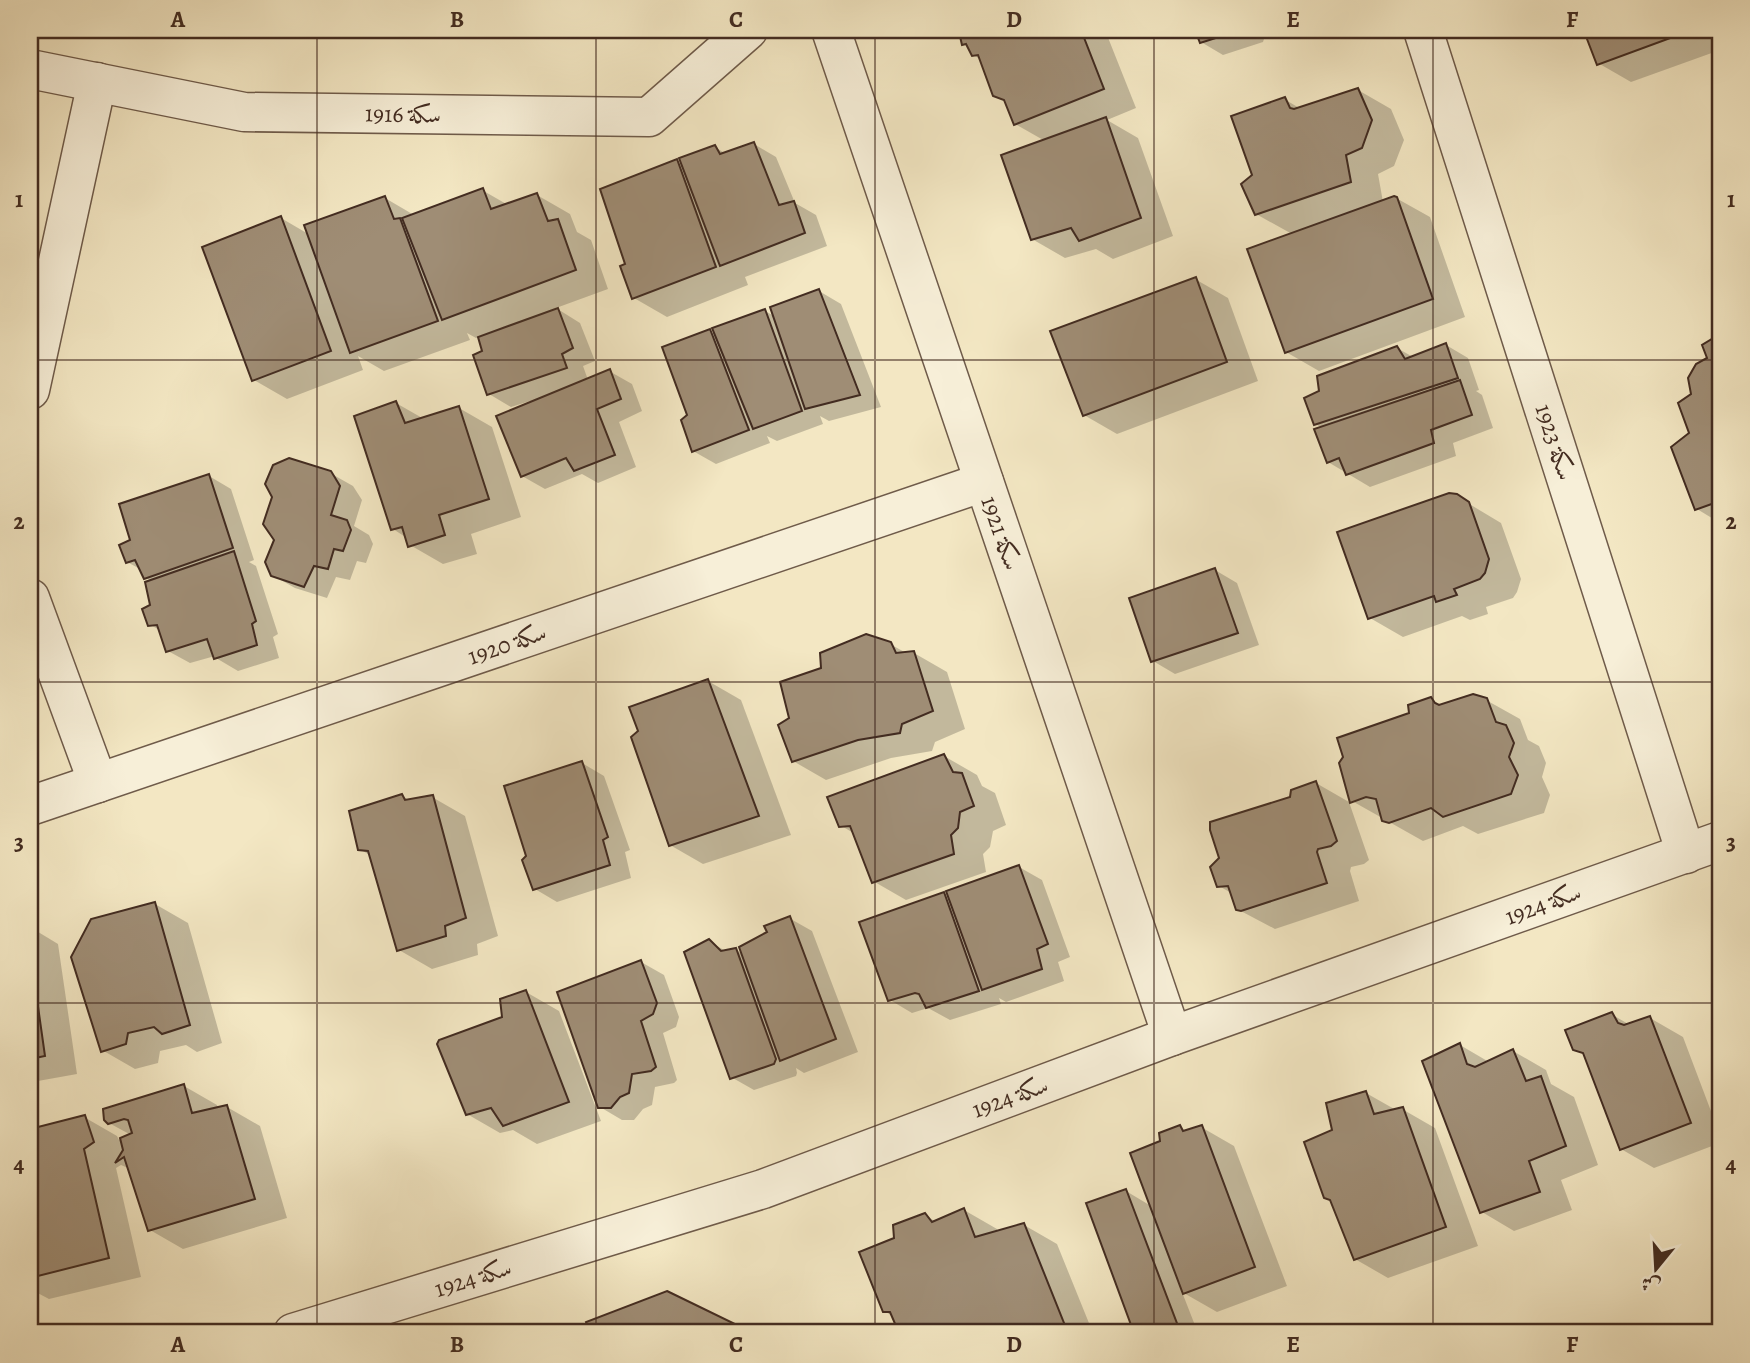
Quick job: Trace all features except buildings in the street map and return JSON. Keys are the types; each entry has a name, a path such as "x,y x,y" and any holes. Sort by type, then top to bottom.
{"street":[{"name":"سكة 1916","path":"30,69 244,112 649,117 748,30"},
{"name":"سكة 1921","path":"831,30 1172,1036"},
{"name":"سكة 1923","path":"1423,30 1703,847"},
{"path":"30,390 97,82"},
{"name":"سكة 1920","path":"30,806 984,482"},
{"path":"30,598 98,783"},
{"name":"سكة 1924","path":"293,1333 763,1189 1172,1036 1703,847"}]}
